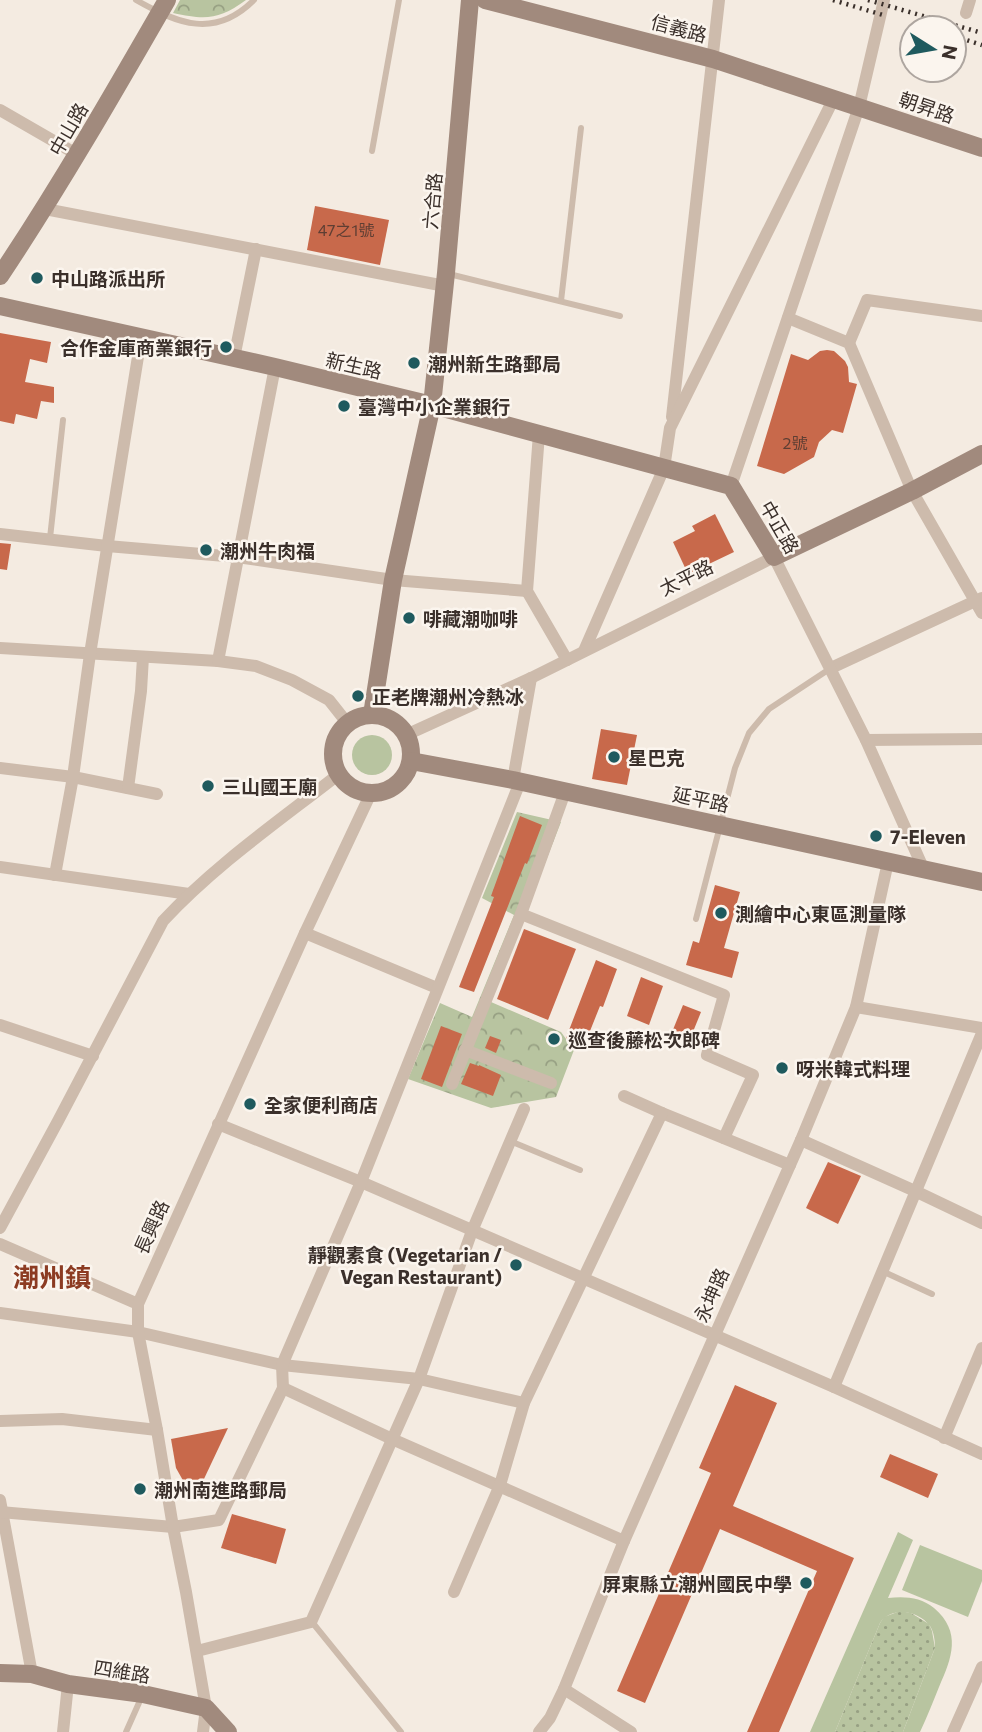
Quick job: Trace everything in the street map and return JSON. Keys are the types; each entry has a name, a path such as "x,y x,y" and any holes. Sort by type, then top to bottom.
{"main road":[{"name":"六合路","path":"432,405 470,0"},
{"name":"信義路","path":"485,0 713,59 859,107"},
{"name":"中山路","path":"0,276 78,155 163,7"},
{"name":"朝昇路","path":"859,107 982,148"},
{"name":"新生路","path":"0,306 432,405"},
{"path":"372,715 393,580 432,405 731,486"},
{"name":"太平路","path":"774,557 982,454"},
{"name":"中正路","path":"731,486 774,557"},
{"path":"372,715 394,722 406,735 411,761 402,779 393,787 383,792 371,793 358,791 347,784 334,764 333,753 340,732 348,723 359,717 372,715"},
{"name":"延平路","path":"411,761 516,781 982,882"},
{"name":"四維路","path":"0,1672 32,1674 68,1684 143,1694 206,1708"},
{"path":"206,1708 228,1732"}],"street":[{"path":"584,651 664,468 719,0"},
{"path":"731,486 859,107 884,0"},
{"path":"670,428 834,99"},
{"path":"0,110 78,155"},
{"path":"45,209 256,249 445,279"},
{"path":"234,358 256,249"},
{"path":"849,343 867,300 982,317"},
{"path":"788,318 849,343 912,491 980,604 831,668"},
{"path":"55,875 73,777 141,338"},
{"path":"218,661 275,367"},
{"path":"538,434 527,591 567,660"},
{"path":"0,534 237,557 393,580 527,591"},
{"name":"太平路","path":"406,735 531,678 774,557"},
{"name":"中正路","path":"774,557 866,740 924,870"},
{"path":"0,648 218,661 256,667 292,680 328,700 348,723"},
{"path":"128,788 144,657"},
{"path":"32,1674 1,1508 173,1527 219,1520 283,1388 282,1365 360,1182 438,988 516,781 531,678"},
{"path":"866,740 982,738"},
{"path":"0,768 73,777 158,794"},
{"path":"0,1228 163,921 188,894 339,774"},
{"path":"452,1084 521,914 565,792"},
{"name":"長興路","path":"203,1732 206,1708 138,1332 138,1304 371,793"},
{"name":"永坤路","path":"539,1732 550,1718 564,1689 624,1541 801,1140 856,1007 888,862"},
{"path":"0,867 188,894"},
{"path":"521,914 724,995 707,1055 753,1074 724,1138"},
{"path":"305,933 438,988"},
{"path":"834,1387 982,1031 856,1007"},
{"path":"0,1024 93,1056"},
{"path":"466,1050 551,1083"},
{"path":"624,1096 790,1165"},
{"path":"197,1651 311,1622 419,1379 472,1231 524,1109"},
{"path":"454,1592 500,1485 524,1403 662,1113"},
{"path":"218,1124 583,1278 982,1454"},
{"path":"801,1140 982,1223"},
{"path":"0,1244 138,1304"},
{"path":"0,1313 138,1332 282,1365 419,1379 524,1403"},
{"path":"944,1438 982,1348"},
{"path":"283,1388 624,1541"},
{"path":"0,1421 62,1419 157,1430"},
{"path":"953,1732 977,1692 982,1667"},
{"path":"63,1732 68,1684"},
{"path":"564,1689 631,1732"}],"lane":[{"path":"136,0 163,7 181,21 214,24 241,12 254,0"},
{"path":"372,151 399,0"},
{"path":"561,301 581,128"},
{"path":"445,279 561,301 620,316"},
{"path":"51,538 63,420"},
{"path":"696,919 735,768 749,733 769,709 831,668"},
{"path":"510,1141 580,1170"},
{"path":"882,1271 932,1294"},
{"path":"311,1622 401,1732"},
{"path":"126,1732 143,1694"}],"green space":[{"path":"180,0 246,0 219,15 194,17 173,13"},
{"path":"372,735 380,736 386,741 391,747 391,763 386,769 380,774 372,775 364,774 358,769 353,763 352,755 353,747 358,741 364,736"},
{"path":"517,812 561,822 491,1002 561,1032 574,1050 556,1097 491,1108 408,1079 440,1003 472,1017 514,915 482,898"},
{"path":"898,1532 913,1540 888,1598 912,1598 929,1604 943,1617 951,1636 948,1666 925,1721 920,1732 903,1732 935,1648 933,1634 930,1626 919,1616 897,1612 880,1623 835,1732 810,1732"},
{"path":"920,1545 982,1570 982,1581 968,1617 902,1590"},
{"path":"900,1611 911,1613 929,1624 935,1648 903,1732 835,1732 880,1623 884,1617"}],"building":[{"path":"315,206 389,220 380,265 307,250"},
{"path":"0,333 51,342 47,363 30,359 25,382 54,387 54,403 41,401 37,419 16,414 14,424 0,421"},
{"path":"820,351 834,351 845,361 849,382 857,384 843,433 832,430 819,442 814,457 784,474 757,466 791,354 808,360"},
{"path":"715,514 734,552 688,574 673,542 695,531 692,526"},
{"path":"0,543 11,544 7,570 0,569"},
{"name":"星巴克","path":"601,729 637,735 627,785 592,779"},
{"path":"520,816 542,825 474,992 459,987 494,897 491,896"},
{"name":"測繪中心東區測量隊","path":"715,885 740,892 724,948 739,952 732,978 686,965 693,941 699,943"},
{"path":"524,929 576,949 548,1020 497,999"},
{"path":"596,960 617,969 603,1007 600,1006 584,1046 566,1038"},
{"path":"641,977 663,986 649,1025 627,1016"},
{"path":"683,1005 701,1012 688,1044 670,1037"},
{"path":"441,1026 462,1034 442,1087 421,1079"},
{"path":"490,1036 501,1040 496,1053 485,1048"},
{"path":"470,1063 501,1075 493,1096 461,1084"},
{"path":"828,1162 861,1176 838,1224 806,1208"},
{"path":"735,1385 777,1403 733,1506 854,1558 779,1732 747,1732 817,1571 720,1529 645,1703 617,1691 711,1473 699,1468"},
{"path":"228,1428 203,1481 195,1487 185,1484 176,1468 171,1439"},
{"path":"890,1454 938,1474 928,1498 880,1477"},
{"path":"232,1514 286,1529 276,1564 221,1548"}],"railway":[{"path":"833,0 883,15"},
{"path":"868,0 982,33"},
{"path":"968,40 982,45"}],"place":[{"name":"中山路派出所","path":"37,278"},
{"name":"合作金庫商業銀行","path":"226,347"},
{"name":"潮州新生路郵局","path":"414,363"},
{"name":"臺灣中小企業銀行","path":"344,406"},
{"name":"潮州牛肉福","path":"206,550"},
{"name":"啡藏潮咖啡","path":"409,618"},
{"name":"正老牌潮州冷熱冰","path":"358,696"},
{"name":"星巴克","path":"614,757"},
{"name":"三山國王廟","path":"208,786"},
{"name":"7-Eleven","path":"876,836"},
{"name":"測繪中心東區測量隊","path":"721,913"},
{"name":"巡查後藤松次郎碑","path":"554,1039"},
{"name":"呀米韓式料理","path":"782,1068"},
{"name":"全家便利商店","path":"250,1104"},
{"name":"靜觀素食 (Vegetarian / Vegan Restaurant)","path":"516,1265"},
{"name":"潮州南進路郵局","path":"140,1489"},
{"name":"屏東縣立潮州國民中學","path":"806,1583"}],"district":[{"name":"潮州鎮","path":"52,1276"}]}
